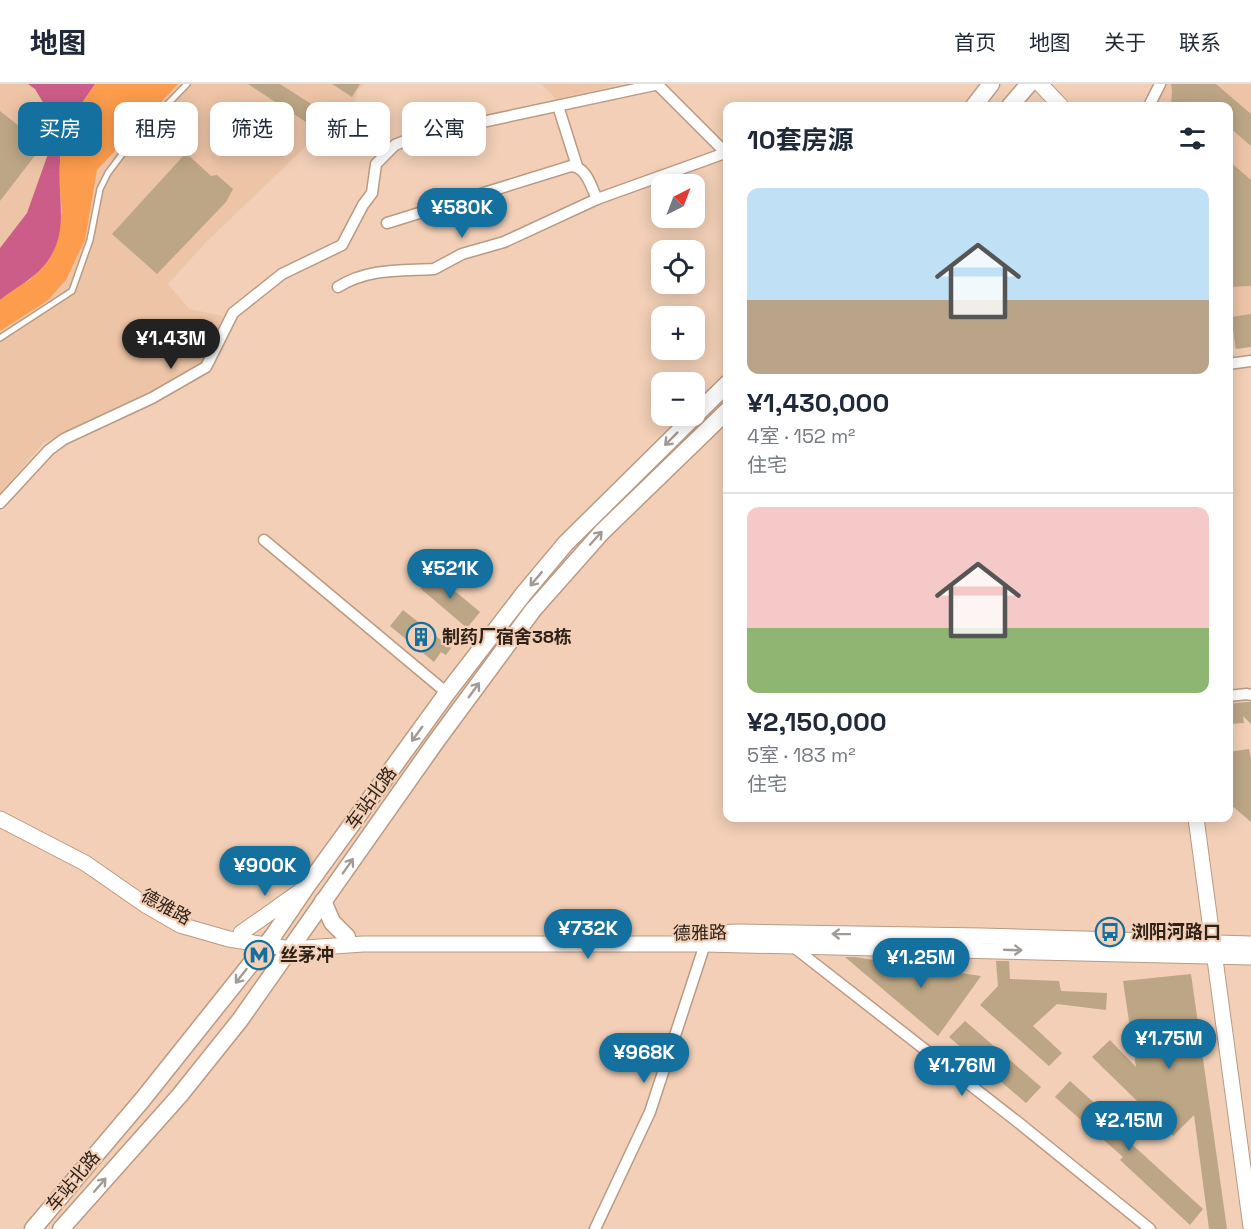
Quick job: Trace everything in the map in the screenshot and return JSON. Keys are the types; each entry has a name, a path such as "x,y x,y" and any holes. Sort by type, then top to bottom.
{"main road":[{"path":"978,102 991,84"},
{"path":"1013,102 1029,84"},
{"name":"车站北路","path":"33,1229 151,1089 269,941 447,693 525,592 567,543 723,388"},
{"name":"车站北路","path":"62,1229 180,1095 240,1020 435,743 533,609 602,532 723,415"},
{"path":"323,901 332,922 347,937"}],"street":[{"path":"0,503 49,450 64,439 152,398 206,367 233,313 282,273 342,245 372,193 376,164 395,145 417,136 658,84 723,149"},
{"path":"1040,84 1057,102"},
{"path":"1151,102 1160,84"},
{"path":"558,105 577,166 585,173 597,199"},
{"path":"338,287 352,278 369,273 434,269 462,254 504,242 597,199 723,153"},
{"path":"387,223 567,167 577,166"},
{"path":"1233,363 1251,361"},
{"path":"264,540 447,693"},
{"path":"1233,695 1251,695"},
{"name":"德雅路","path":"0,812 89,858 151,901 182,919 194,924 269,941"},
{"name":"德雅路","path":"0,819 85,863 147,906 180,925 229,939 363,944 705,944 1215,950 1251,944"},
{"path":"1198,822 1251,1227"},
{"path":"241,933 307,886"},
{"name":"德雅路","path":"294,943 347,937 738,932 981,936 1215,950"},
{"path":"595,1229 650,1112 705,944"},
{"path":"790,945 1019,1123 1150,1229"},
{"path":"1215,950 1251,957"}],"lane":[{"path":"0,338 72,291 90,240 100,189 108,173 132,141 187,84"}],"shaded area":[{"path":"0,84 365,84 358,90 354,102 306,102 306,146 207,241 168,284 189,309 223,316 206,359 122,409 44,442 0,494"},
{"path":"28,84 95,84 83,102 43,102 35,89"},
{"path":"95,84 178,84 161,102 114,102 114,152 97,170 85,240 66,280 47,301 0,331 0,300 16,287 30,280 53,253 62,211 59,178 60,156 102,156 102,102 83,102"},
{"path":"541,84 622,84 556,99"},
{"path":"1164,84 1251,84 1251,346 1233,348 1233,102 1157,102"},
{"path":"47,156 60,156 61,221 57,243 47,262 29,280 0,300 0,248 27,213"}],"building":[{"path":"248,84 280,84 308,102 306,102 306,122 294,114 294,102 275,102"},
{"path":"332,84 360,84 352,97"},
{"path":"1171,84 1216,84 1251,114 1251,146 1233,130 1233,102 1171,102"},
{"path":"0,111 18,125 18,156 35,156 0,201"},
{"path":"183,156 189,156 211,176 217,175 233,189 226,202 157,274 112,234"},
{"path":"1233,164 1251,180 1251,286 1233,287"},
{"path":"1251,314 1251,347 1236,349 1233,317"},
{"path":"433,573 480,612 467,628 420,588"},
{"name":"制药厂宿舍38栋","path":"403,610 451,648 446,655 441,652 434,662 390,626"},
{"path":"1251,702 1251,724 1243,716 1244,723 1233,724 1233,704"},
{"path":"1249,749 1251,822 1233,807 1233,751"},
{"path":"845,957 855,957 981,976 938,1036"},
{"path":"996,961 1009,961 1010,979 1059,981 1061,991 1107,993 1106,1010 1057,1004 1033,1026 1062,1053 1049,1066 980,1005 998,986"},
{"path":"1191,974 1227,1229 1209,1229 1194,1115 1173,1136 1092,1057 1110,1040 1136,1067 1123,981"},
{"path":"965,1021 1041,1087 1026,1103 949,1037"},
{"path":"1070,1081 1130,1135 1126,1139 1203,1209 1190,1225 1120,1160 1123,1157 1055,1097"}],"place":[{"name":"制药厂宿舍38栋","path":"421,637"},
{"name":"浏阳河路口","path":"1110,932"},
{"name":"丝茅冲","path":"259,955"}]}
